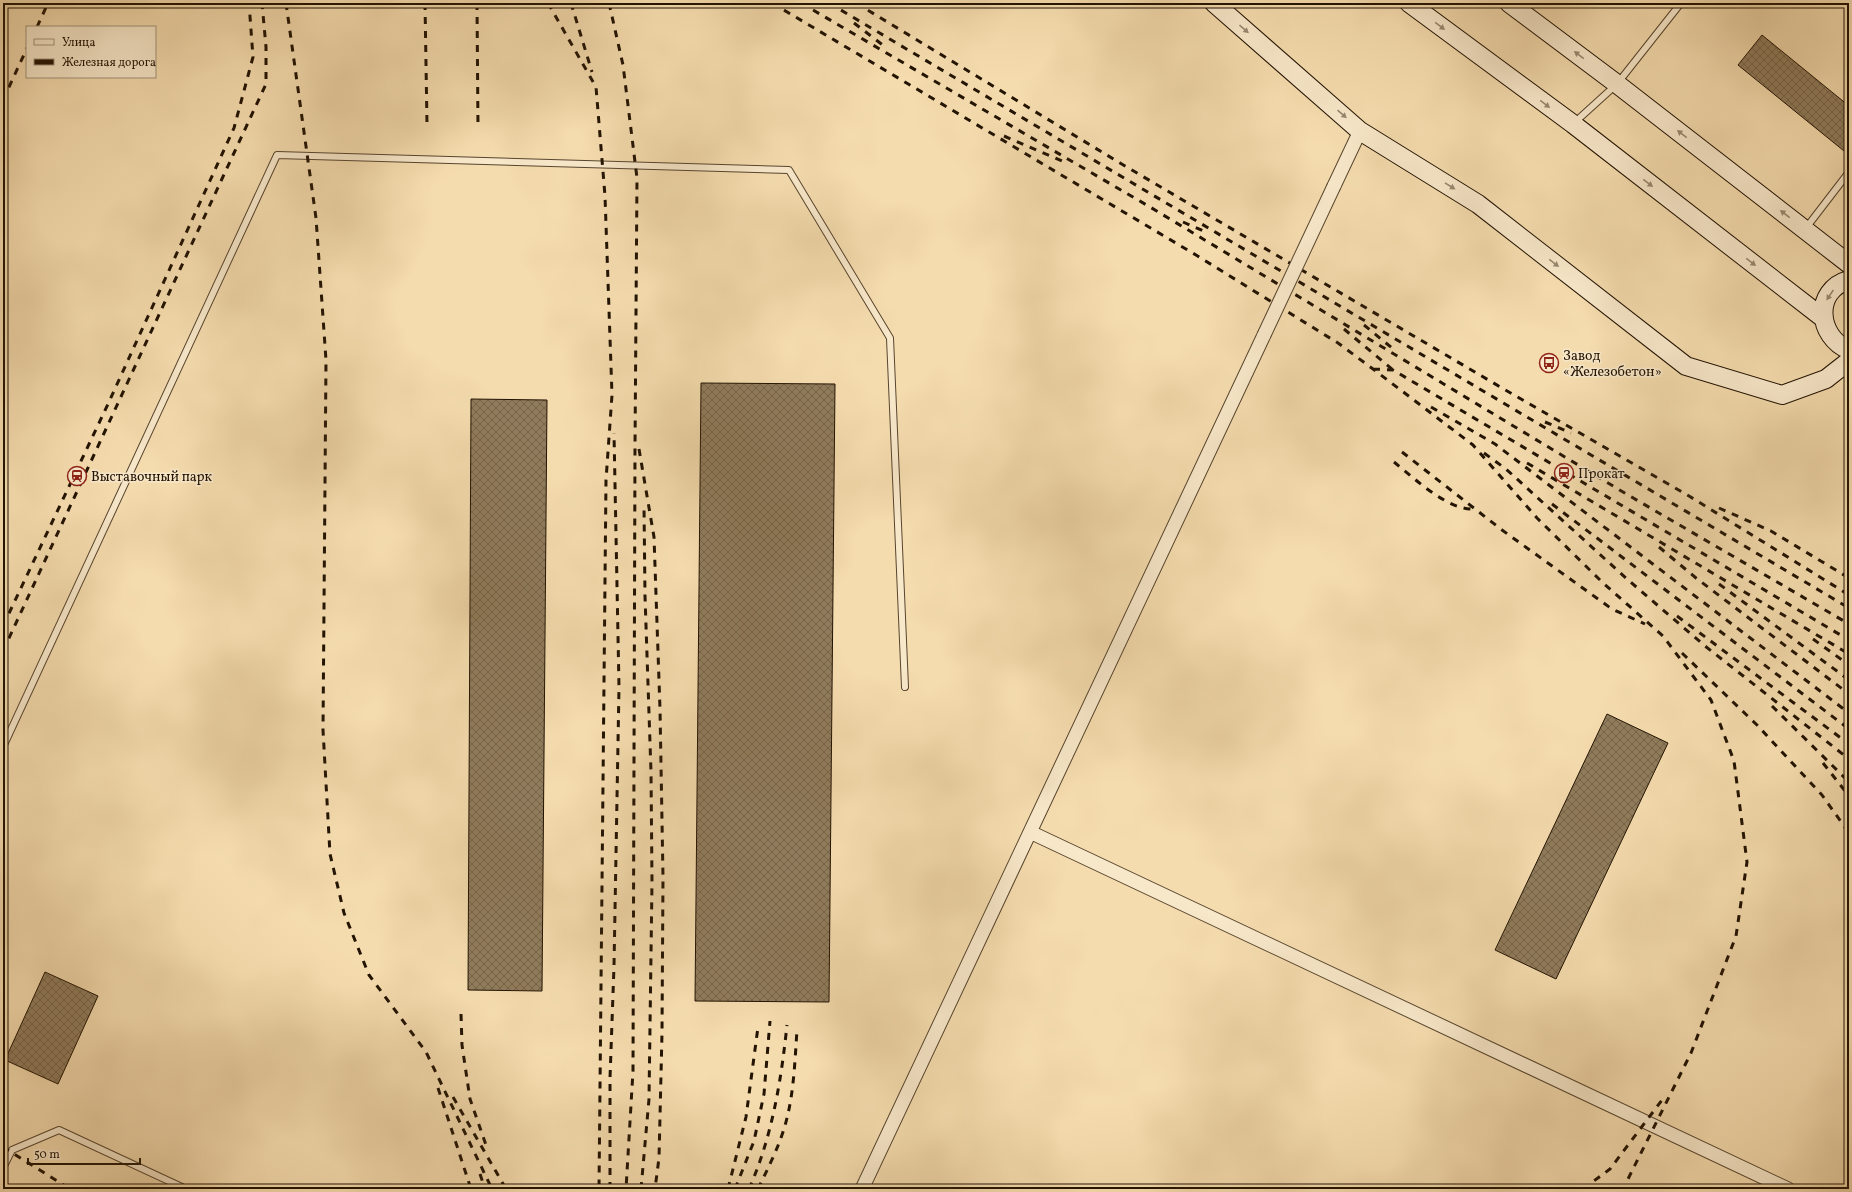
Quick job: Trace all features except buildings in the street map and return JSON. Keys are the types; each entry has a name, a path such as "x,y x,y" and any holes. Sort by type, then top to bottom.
{"street":[{"path":"1214,3 1360,131 1478,204 1686,366 1782,395 1826,379 1849,362"},
{"path":"1409,3 1573,124 1823,318"},
{"path":"1509,3 1617,84 1849,264"},
{"path":"862,1189 1360,131"},
{"path":"1849,280 1836,287 1829,296 1824,306 1823,318 1826,329 1832,339 1841,347 1849,350"},
{"path":"1030,832 1788,1189"}],"lane":[{"path":"1573,124 1617,84 1681,3"},
{"path":"3,747 277,155 789,170 890,338 905,687"},
{"path":"1805,229 1849,172"},
{"path":"3,1168 12,1150 59,1130 186,1189"}],"railway":[{"path":"37,26 48,3"},
{"path":"3,626 108,404 234,128 253,57 249,3"},
{"path":"3,651 266,84 266,47 262,3"},
{"path":"286,3 316,218 326,360 323,730 330,854 344,913 369,975 426,1052 492,1189"},
{"path":"425,3 427,125"},
{"path":"477,3 478,127"},
{"path":"548,3 596,87 605,196 612,395 606,480 599,1189"},
{"path":"571,3 592,72"},
{"path":"609,3 623,65 637,178 633,1071 626,1189"},
{"path":"772,3 1196,255 1338,343 1473,445 1537,518 1602,582 1663,636 1711,700 1734,761 1747,862 1736,936 1691,1053 1623,1189"},
{"path":"801,3 1150,207 1623,492 1849,624"},
{"path":"829,3 1849,608"},
{"path":"856,3 1120,163 1502,388 1689,496 1849,595"},
{"path":"854,23 884,46"},
{"path":"3,100 26,50"},
{"path":"1004,136 1062,161"},
{"path":"1183,222 1208,233"},
{"path":"1364,325 1392,348"},
{"path":"1344,329 1393,370"},
{"path":"1373,369 1393,370 1849,640"},
{"path":"1431,407 1495,444 1849,713"},
{"path":"1545,422 1571,433"},
{"path":"610,1189 610,1078 614,966 619,687 614,433"},
{"path":"639,449 654,537 660,709 663,877 662,1033 659,1158 655,1189"},
{"path":"1402,452 1502,530 1612,609 1645,624"},
{"path":"1484,453 1506,469 1627,579 1705,646 1849,759"},
{"path":"1394,462 1432,493 1443,500 1455,505 1476,509"},
{"path":"1527,463 1849,654"},
{"path":"1552,504 1849,729"},
{"path":"641,1189 649,1099 652,882 651,772 645,596 644,506"},
{"path":"1719,508 1771,531 1849,578"},
{"path":"1659,547 1696,578 1849,694"},
{"path":"1719,584 1849,680"},
{"path":"1677,616 1849,744"},
{"path":"1813,639 1849,665"},
{"path":"1682,653 1757,725 1822,795 1849,833"},
{"path":"1772,706 1849,782"},
{"path":"1823,763 1849,796"},
{"path":"461,1014 462,1045 470,1099 486,1145"},
{"path":"735,1189 754,1141 764,1094 770,1021"},
{"path":"749,1189 770,1129 782,1067 787,1025"},
{"path":"728,1189 746,1117 758,1027"},
{"path":"758,1189 778,1145 787,1118 793,1085 797,1030"},
{"path":"438,1088 471,1189"},
{"path":"1583,1189 1610,1169 1665,1096"},
{"path":"453,1097 506,1189"},
{"path":"3,1147 70,1189"},
{"path":"480,1174 485,1189"}],"place":[{"name":"Завод «Железобетон»","path":"1549,363"},
{"name":"Прокат","path":"1564,473"},
{"name":"Выставочный парк","path":"77,476"}]}
